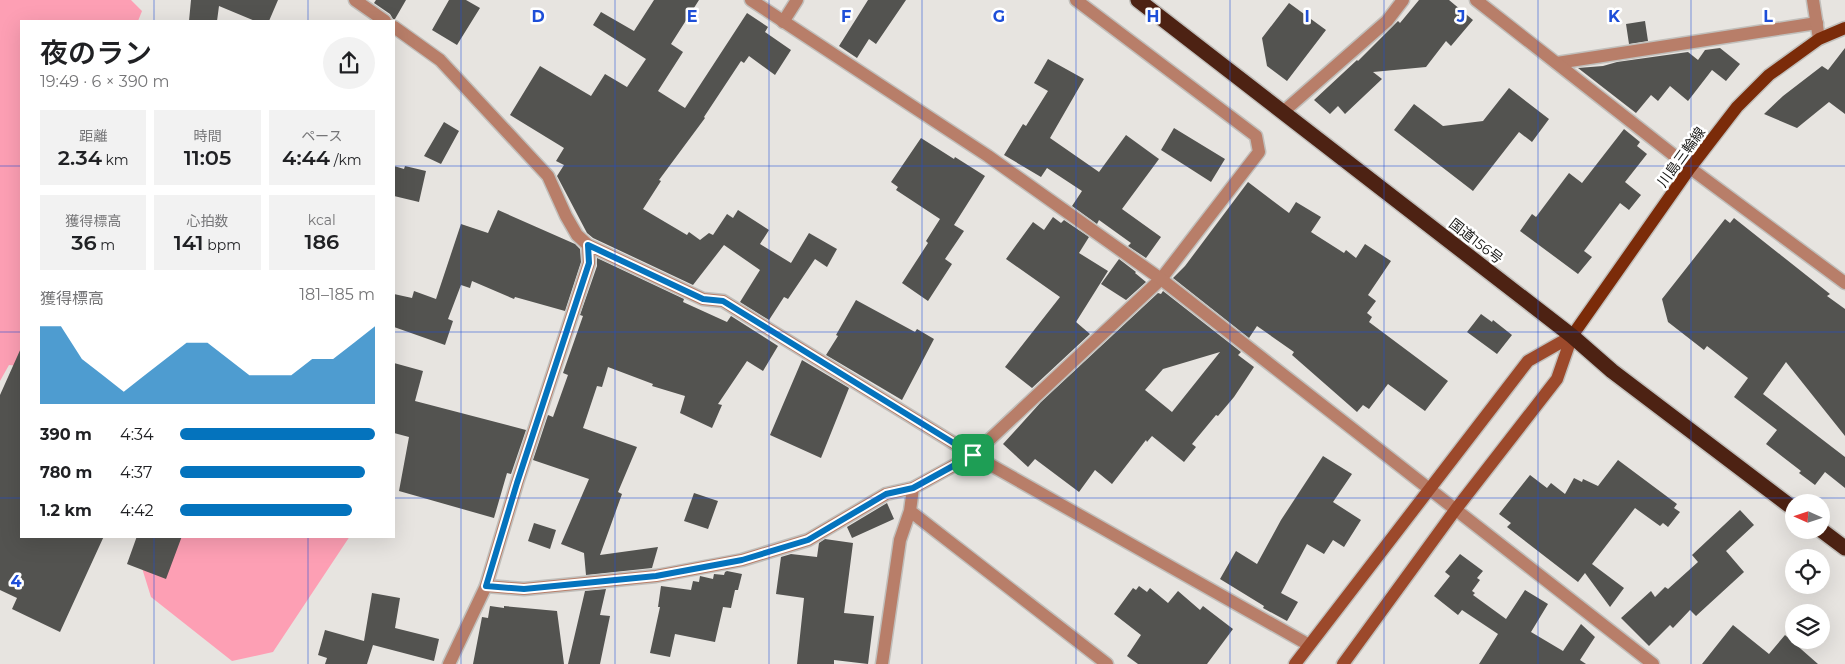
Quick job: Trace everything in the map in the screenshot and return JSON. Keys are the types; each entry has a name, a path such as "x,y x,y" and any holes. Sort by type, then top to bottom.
{"highway":[{"name":"国道156号","path":"1138,0 1572,336 1612,371 1785,502"},
{"path":"1830,537 1845,548"}],"main road":[{"name":"川島三輪線","path":"1572,336 1690,168 1737,106 1769,75 1819,39 1845,28"}],"street":[{"path":"355,0 384,20"},
{"path":"751,0 988,156 1161,279 1653,664"},
{"path":"783,22 797,0"},
{"path":"486,586 524,589 656,576 742,560 808,540 886,494 913,488 973,455 1161,279 1259,152 1256,136 1076,0"},
{"path":"1283,112 1387,21 1403,0"},
{"path":"1476,0 1690,168 1845,283"},
{"path":"1813,0 1819,39"},
{"path":"1557,63 1817,23"},
{"path":"395,28 440,60 548,176 577,235 588,245 703,299 723,301 973,455 1309,645"},
{"path":"449,664 486,586 520,473 589,263 588,245"},
{"path":"1295,664 1528,362 1572,336"},
{"path":"1343,664 1456,509 1557,379 1572,336"},
{"path":"882,664 900,540 910,511 913,488"},
{"path":"910,511 1107,664"}],"shaded area":[{"path":"0,0 131,0 142,11 138,20 20,20 20,366 9,365 0,381"},
{"path":"146,538 349,538 273,652 232,661 151,597 137,552"}],"building":[{"path":"191,0 278,0 269,20 253,20 219,6 217,20 189,20"},
{"path":"376,0 406,0 395,19 393,19 390,14 374,3"},
{"path":"449,0 466,0 480,8 457,45 432,30"},
{"path":"654,0 699,0 671,44 683,52 658,91 685,108 747,13 768,27 765,32 791,50 775,75 749,56 744,63 741,61 705,118 659,180 661,181 643,209 687,235 689,232 700,240 709,233 713,235 727,214 733,218 738,210 769,230 760,244 791,263 809,233 837,249 827,267 815,259 788,299 784,297 769,320 740,302 760,270 724,245 693,285 593,238 587,233 557,176 564,165 556,161 564,148 510,115 540,66 591,96 605,74 627,87 646,59 593,25 601,12 634,31"},
{"path":"868,0 906,0 876,44 869,39 857,58 839,46"},
{"path":"1419,0 1449,0 1473,20 1451,46 1446,41 1426,67 1373,72 1382,79 1345,114 1338,106 1330,114 1314,100 1358,61 1398,21 1400,23"},
{"path":"1289,3 1326,30 1287,81 1267,66 1262,38"},
{"path":"1645,21 1648,41 1629,44 1626,24"},
{"path":"1720,48 1740,64 1726,81 1712,70 1688,101 1670,86 1658,101 1651,95 1636,113 1578,68 1603,66 1617,62 1688,52 1698,60 1705,50"},
{"path":"1845,48 1845,114 1829,102 1797,128 1764,114 1783,96 1822,66 1828,70"},
{"path":"1048,59 1084,79 1050,138 1099,172 1126,135 1159,159 1122,209 1161,237 1146,258 1128,246 1131,243 1099,220 1097,224 1072,206 1082,191 1047,168 1041,177 1004,155 1023,124 1026,126 1048,91 1034,83"},
{"path":"1509,88 1549,119 1532,142 1519,132 1473,191 1394,130 1414,104 1443,126 1483,121"},
{"path":"444,122 459,131 441,164 424,156"},
{"path":"1174,128 1225,159 1211,182 1161,150"},
{"path":"1624,129 1640,142 1637,146 1647,154 1625,182 1641,195 1629,210 1620,203 1584,251 1592,257 1578,274 1520,231 1532,214 1536,217 1569,173 1582,183"},
{"path":"921,138 985,176 954,225 964,231 945,259 952,264 928,301 902,283 928,243 926,241 940,219 896,190 898,187 891,182"},
{"path":"395,166 404,169 405,166 426,171 419,202 395,196"},
{"path":"1248,182 1289,213 1296,202 1321,217 1311,232 1344,253 1346,250 1356,258 1365,244 1391,261 1368,295 1376,301 1367,313 1372,317 1369,322 1448,381 1425,411 1388,384 1369,409 1363,405 1357,412 1292,355 1294,352 1257,326 1249,338 1173,278 1185,266"},
{"path":"498,210 575,244 580,249 581,262 565,311 515,297 514,299 472,281 470,288 461,285 448,319 453,321 445,345 395,327 395,294 412,298 414,291 436,299 461,224 488,233"},
{"path":"1053,217 1061,223 1064,220 1089,237 1079,253 1108,271 1076,322 1090,334 1032,388 1005,367 1060,297 1006,259 1033,222 1044,230"},
{"path":"1734,218 1830,294 1827,296 1845,309 1845,436 1786,362 1763,394 1845,457 1845,488 1825,472 1815,485 1799,473 1801,471 1766,444 1777,430 1734,397 1748,378 1707,346 1704,350 1668,322 1662,299 1725,219 1730,223"},
{"path":"597,258 684,299 683,302 727,322 731,316 778,346 763,371 747,361 718,404 722,405 712,428 680,413 685,396 652,386 653,384 608,367 602,387 597,386 583,428 637,447 618,492 622,494 600,555 658,547 652,568 586,575 584,553 561,544 589,479 533,460 548,415 553,417 568,375 563,373 583,316 580,315 597,266"},
{"path":"1119,259 1146,282 1126,300 1101,284"},
{"path":"1163,291 1241,352 1238,355 1254,367 1234,397 1192,444 1196,447 1184,462 1152,436 1147,442 1146,440 1112,484 1095,470 1079,492 1035,459 1028,467 1003,444 1041,402 1158,293 1161,294","holes":["1220,352 1172,412 1145,390 1163,369"]},
{"path":"856,300 915,332 917,329 934,339 902,400 826,355"},
{"path":"1481,314 1492,322 1493,320 1512,335 1497,354 1467,332"},
{"path":"20,350 20,538 103,538 60,632 12,609 17,598 0,590 0,395"},
{"path":"802,360 849,388 821,458 770,435"},
{"path":"395,363 423,371 415,401 526,430 511,474 507,473 494,518 399,491 409,437 395,433"},
{"path":"1323,456 1352,474 1333,502 1361,520 1344,547 1333,540 1324,554 1307,544 1281,593 1298,602 1287,621 1263,608 1264,606 1220,579 1236,551 1257,564 1281,520"},
{"path":"1618,460 1677,504 1674,508 1680,512 1668,527 1663,523 1660,526 1635,508 1592,564 1624,588 1610,607 1585,573 1578,582 1507,527 1511,523 1499,514 1530,475 1547,488 1551,483 1565,494 1574,478 1582,482 1583,479 1598,486"},
{"path":"694,493 718,501 708,529 684,521"},
{"path":"887,503 894,519 852,538 847,527"},
{"path":"1740,510 1754,525 1726,551 1744,572 1696,616 1690,610 1673,628 1670,625 1649,646 1621,618 1651,591 1655,597 1665,587 1668,589 1698,562 1692,555"},
{"path":"534,523 556,530 550,549 528,541"},
{"path":"136,538 181,538 166,579 127,564"},
{"path":"825,539 853,543 844,613 874,616 868,664 834,660 834,664 797,664 804,598 776,594 781,557 791,554 817,557 819,543"},
{"path":"1460,554 1483,571 1477,578 1480,580 1472,591 1475,593 1473,595 1506,619 1525,590 1548,604 1531,632 1563,651 1581,624 1595,637 1580,660 1586,664 1479,664 1498,634 1462,610 1458,615 1434,596 1450,576 1445,572"},
{"path":"727,571 742,574 738,590 735,590 731,608 723,607 715,642 675,634 670,657 650,653 660,607 658,607 661,586 691,590 693,581 699,582 700,576 713,579 714,574 724,575"},
{"path":"1139,586 1147,592 1150,588 1168,603 1178,591 1200,610 1203,606 1233,629 1207,664 1138,664 1127,656 1141,635 1114,614 1133,588 1136,590"},
{"path":"606,589 600,615 610,616 600,664 568,664 585,591"},
{"path":"372,593 400,598 395,628 439,639 434,661 373,645 367,664 325,664 327,658 318,655 325,630 364,641"},
{"path":"490,606 557,611 564,664 473,664 482,617 488,618"},
{"path":"1733,625 1769,654 1785,635 1785,649 1801,649 1818,664 1702,664"}],"route":[{"path":"588,245 703,299 723,301 973,455 913,488 886,494 808,540 742,560 656,576 524,589 486,586 568,322 589,263 588,245"}]}
